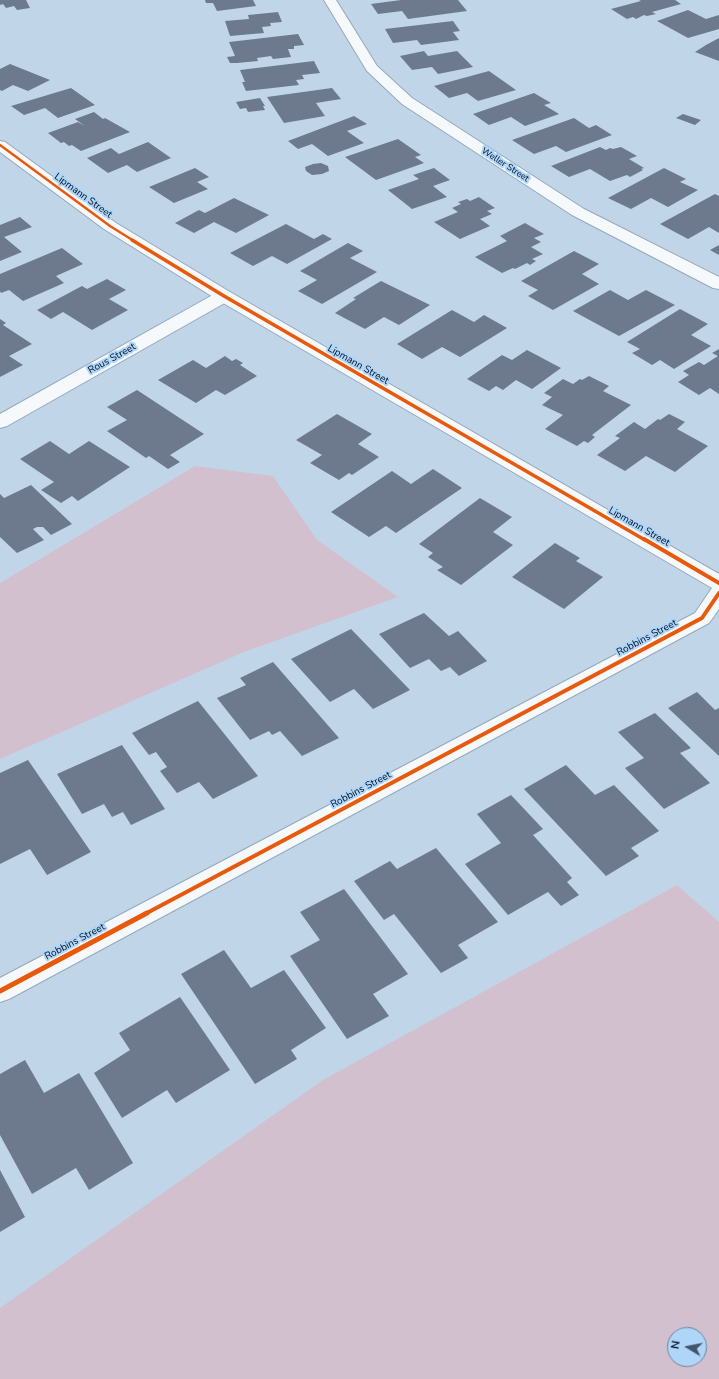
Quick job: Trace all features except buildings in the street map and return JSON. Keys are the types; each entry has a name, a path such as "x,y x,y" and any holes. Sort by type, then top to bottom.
{"street":[{"name":"Weller Street","path":"330,0 372,68 407,101 578,212 719,284"},
{"name":"Lipmann Street","path":"0,145 110,226 224,296 719,583"},
{"name":"Rous Street","path":"0,422 224,296"},
{"name":"Robbins Street","path":"0,990 702,618 719,592"}],"shaded area":[{"path":"195,466 273,476 317,540 398,597 244,652 0,759 0,583"},
{"path":"677,885 719,922 719,1379 0,1379 0,1308 323,1080"}],"cycle path":[{"path":"0,145 110,226 224,296 719,583"},
{"path":"0,991 702,618 719,593"}]}
